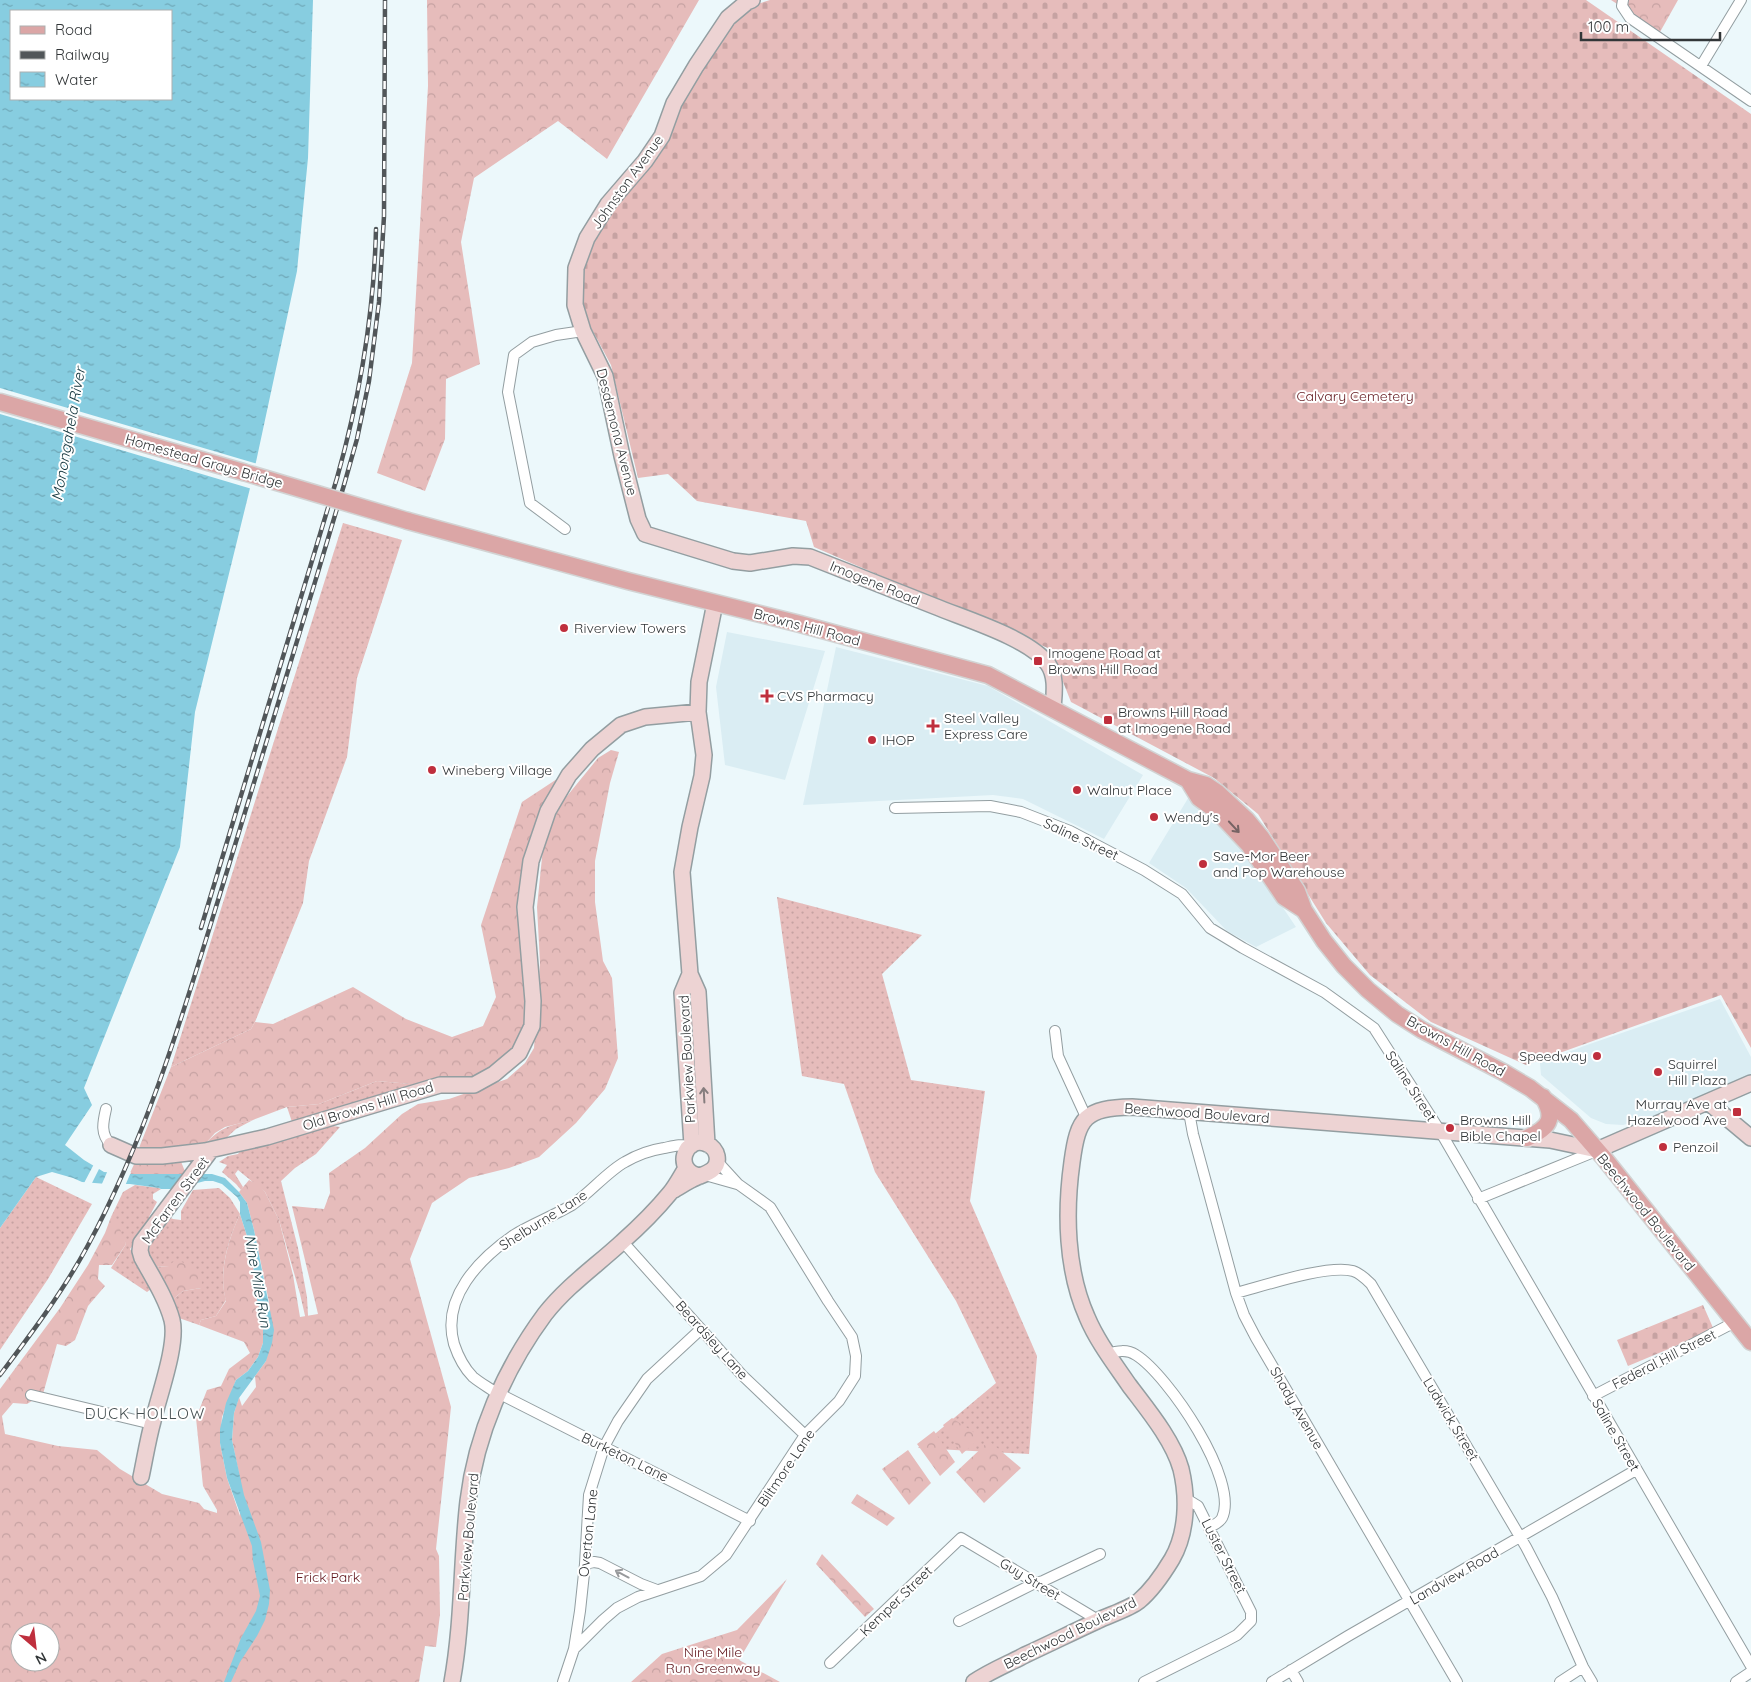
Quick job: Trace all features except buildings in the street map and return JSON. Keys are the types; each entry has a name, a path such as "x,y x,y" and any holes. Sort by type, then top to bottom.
{"main road":[{"name":"Homestead Grays Bridge","path":"0,402 408,521"},
{"name":"Browns Hill Road","path":"408,521 628,581 988,675 1188,780 1199,798 1218,812 1249,844 1284,897 1304,910 1324,941 1344,966 1368,990 1396,1014 1422,1030 1504,1072 1543,1097 1571,1120 1597,1150"},
{"path":"1527,1138 1541,1132 1550,1118 1549,1108 1543,1097"},
{"name":"Beechwood Boulevard","path":"1597,1150 1751,1342"}],"street":[{"name":"Johnston Avenue","path":"583,331 575,306 576,268 587,238 608,204 645,162 662,136 674,103 728,18 752,0"},
{"path":"1701,66 1741,0"},
{"path":"1623,3 1630,18 1751,101"},
{"path":"565,529 530,503 508,392 514,355 532,342 556,335 583,331"},
{"name":"Desdemona Avenue","path":"583,331 605,376 622,456 638,519 645,534"},
{"name":"Imogene Road","path":"645,534 733,561 750,563 793,556 810,557 1002,634 1036,651 1048,664 1052,671 1055,688 1053,709"},
{"name":"Parkview Boulevard","path":"671,1192 692,1152 682,993 690,974 682,872 690,826 702,776 704,755 698,712 698,682 715,603"},
{"name":"Old Browns Hill Road","path":"106,1109 103,1130 106,1140 111,1145 136,1156 208,1154 440,1085 474,1085 494,1074 519,1052 532,1026 533,1002 525,907 531,860 548,811 569,775 592,749 621,725 645,717 698,712"},
{"name":"Saline Street","path":"895,808 990,806 1021,812 1070,831 1144,870 1182,894 1210,928 1324,992 1374,1028 1440,1132 1751,1666"},
{"path":"1055,1031 1058,1056 1086,1117"},
{"path":"1478,1199 1751,1083"},
{"path":"1708,1102 1751,1138"},
{"name":"Beechwood Boulevard","path":"974,1682 1138,1602 1157,1581 1173,1557 1184,1524 1185,1498 1181,1469 1174,1450 1107,1354 1087,1318 1078,1295 1069,1241 1071,1173 1077,1132 1086,1117 1116,1107 1550,1140 1597,1150"},
{"name":"Shady Avenue","path":"1189,1112 1193,1134 1236,1293 1244,1315 1457,1682"},
{"name":"Shelburne Lane","path":"500,1394 472,1376 456,1351 451,1323 454,1303 462,1285 474,1270 493,1252 515,1235 572,1204 624,1162 656,1149 682,1144 692,1152"},
{"name":"Parkview Boulevard","path":"452,1682 461,1614 469,1492 474,1465 486,1422 508,1374 530,1336 565,1292 622,1242 671,1192 690,1180 714,1169 717,1160 714,1150 692,1152"},
{"path":"692,1152 690,1172 738,1184"},
{"name":"McFarren Street","path":"152,1424 172,1345 173,1331 167,1306 140,1251 141,1243 208,1154"},
{"path":"717,1160 738,1184"},
{"name":"Biltmore Lane","path":"574,1649 617,1608 638,1597 701,1576 726,1556 805,1435 839,1401 855,1376 856,1356 852,1337 770,1207 738,1184"},
{"name":"Beardsley Lane","path":"622,1242 742,1375 805,1435"},
{"name":"Ludwick Street","path":"1236,1293 1324,1271 1340,1269 1358,1273 1365,1278 1377,1293 1520,1537 1552,1597 1583,1667 1592,1682"},
{"name":"Federal Hill Street","path":"1593,1396 1735,1322"},
{"name":"Overton Lane","path":"563,1682 574,1649 585,1564 589,1495 604,1447 618,1421 647,1380 701,1329"},
{"path":"1107,1354 1114,1351 1127,1351 1135,1354 1175,1394 1194,1423 1209,1449 1224,1497 1223,1516 1220,1521 1210,1527"},
{"name":"Burketon Lane","path":"500,1394 750,1520"},
{"path":"31,1395 152,1424 141,1477"},
{"name":"Landview Road","path":"1272,1682 1348,1636 1636,1470"},
{"name":"Luster Street","path":"1144,1682 1237,1635 1251,1621 1251,1612 1248,1605 1210,1527 1198,1506 1185,1498"},
{"name":"Guy Street","path":"961,1538 1098,1620"},
{"name":"Kemper Street","path":"830,1663 961,1538"},
{"path":"959,1621 1035,1583 1044,1581 1100,1554"},
{"path":"585,1564 600,1563 641,1584 658,1590"},
{"path":"1560,1682 1583,1667"},
{"path":"1291,1670 1298,1682"},
{"path":"1736,1682 1751,1672"}],"shaded area":[{"path":"727,632 825,651 785,780 725,765 716,687"},
{"name":"Walnut Place","path":"836,647 988,686 1143,775 1104,839 1023,799 993,795 803,805"},
{"path":"1190,795 1228,826 1296,927 1256,947 1227,931 1186,888 1149,863"},
{"path":"1720,999 1751,1057 1751,1075 1654,1116 1623,1125 1606,1124 1591,1118 1541,1075 1540,1063"}],"green space":[{"path":"427,0 699,0 607,159 558,121 474,178 461,242 480,364 446,379 445,439 425,491 377,473 412,363 428,86"},
{"name":"Calvary Cemetery","path":"770,0 1586,0 1751,114 1751,1048 1721,995 1526,1065 1431,1022 1370,975 1326,923 1258,814 1214,778 1071,702 1050,649 814,547 806,521 697,501 668,474 638,478 611,365 589,324 581,297 583,269 592,242 621,199 661,153 683,102 728,29 740,15 754,5"},
{"path":"1611,0 1678,0 1660,32"},
{"path":"343,523 402,540 357,678 347,757 309,861 303,903 251,1029 171,1067"},
{"name":"Frick Park","path":"611,750 619,752 610,783 595,861 595,902 603,961 612,978 618,1058 605,1089 576,1123 539,1157 509,1168 469,1178 432,1203 410,1259 451,1407 436,1549 439,1556 440,1614 436,1647 425,1646 419,1682 0,1682 0,1389 60,1308 88,1265 105,1233 111,1217 118,1224 126,1244 112,1265 99,1265 98,1279 105,1286 88,1306 75,1340 66,1346 57,1344 43,1394 27,1404 13,1403 2,1416 5,1434 58,1446 97,1450 120,1469 162,1494 199,1503 204,1509 217,1513 203,1486 196,1418 207,1390 221,1386 229,1369 250,1353 244,1342 199,1325 201,1320 216,1316 226,1301 223,1279 224,1268 228,1246 240,1214 253,1263 256,1296 264,1331 263,1343 258,1357 248,1371 236,1380 222,1417 220,1443 227,1478 240,1516 239,1474 232,1440 234,1413 239,1397 242,1406 256,1387 255,1376 266,1361 269,1302 247,1203 239,1192 249,1180 257,1184 265,1192 279,1220 293,1275 300,1317 318,1314 292,1206 324,1209 330,1193 329,1173 365,1148 402,1114 418,1104 449,1099 507,1079 525,1063 534,1048 540,963 537,907 544,838 563,801 598,758"},
{"path":"560,777 537,821 526,851 521,888 527,993 525,1027 512,1052 501,1063 474,1078 422,1085 377,1081 319,1104 287,1107 253,1120 225,1127 215,1133 204,1145 137,1153 171,1067 251,1029 255,1022 273,1024 353,987 406,1019 452,1037 483,1026 496,997 481,925 522,802"},
{"path":"777,897 922,935 882,974 911,1080 985,1091 970,1201 1037,1356 1029,1454 918,1448 996,1383 956,1301 875,1172 844,1084 802,1076"},
{"path":"377,1081 422,1085 292,1122 287,1107 319,1104"},
{"path":"253,1120 236,1129 224,1140 204,1145 226,1128"},
{"path":"333,1126 340,1127 316,1154 295,1168 281,1181 298,1248 307,1297 309,1333 279,1220 265,1192 238,1170 235,1174 243,1187 241,1190 222,1172 227,1165 219,1162 228,1156 238,1154 242,1149"},
{"path":"180,1159 186,1174 130,1173 136,1160"},
{"path":"36,1177 92,1204 48,1279 0,1350 0,1228"},
{"path":"135,1185 161,1189 153,1194 153,1199 157,1202 149,1217 154,1218 130,1249 150,1281 151,1289 147,1292 111,1268 126,1244 111,1217 123,1192"},
{"path":"219,1188 230,1198 240,1214 228,1246 224,1268 223,1279 226,1300 216,1316 201,1320 199,1325 176,1317 171,1301 183,1291 201,1288 169,1266 154,1267 148,1253 148,1248 169,1217 181,1220 181,1211 193,1190"},
{"path":"180,1261 193,1268 199,1274 202,1283 201,1288 183,1291 171,1301 154,1267 169,1266 173,1262"},
{"path":"1703,1305 1714,1330 1628,1366 1617,1340"},
{"path":"952,1418 981,1437 962,1454 943,1425"},
{"path":"934,1431 955,1462 940,1476 917,1444"},
{"path":"989,1441 1021,1468 984,1503 956,1472"},
{"path":"908,1450 931,1483 909,1505 882,1469"},
{"path":"857,1494 895,1518 887,1526 851,1503"},
{"path":"822,1554 874,1609 865,1617 816,1564"},
{"name":"Nine Mile Run Greenway","path":"787,1579 739,1660 780,1682 631,1682 662,1654 737,1630"}],"water":[{"path":"0,0 313,0 308,158 297,271 253,476 195,712 180,847 84,1088 92,1105 65,1145 84,1160 104,1172 212,1174 225,1178 247,1203 274,1330 266,1361 239,1398 234,1413 232,1440 244,1495 261,1542 270,1590 265,1620 240,1662 231,1682 224,1682 241,1638 256,1611 260,1596 252,1546 227,1478 220,1443 220,1429 226,1403 236,1380 248,1371 258,1357 263,1343 263,1322 256,1296 253,1263 240,1214 240,1202 222,1184 213,1181 205,1181 174,1189 161,1189 130,1184 82,1182 52,1172 36,1177 0,1228"}],"pier":[{"path":"0,388 258,464 252,489 0,414"},
{"path":"94,1164 100,1167 91,1185 83,1185"},
{"path":"108,1170 131,1172 125,1186 101,1186"}],"railway":[{"path":"0,1375 57,1297 87,1247 110,1202 130,1156 167,1062 301,629 357,439 369,381 379,302 384,216 385,0"},
{"path":"201,928 337,478 353,416 369,324 376,229"}],"place":[{"name":"Riverview Towers","path":"564,628"},
{"name":"Imogene Road at Browns Hill Road","path":"1038,661"},
{"name":"CVS Pharmacy","path":"767,696"},
{"name":"Browns Hill Road at Imogene Road","path":"1108,720"},
{"name":"Steel Valley Express Care","path":"933,726"},
{"name":"IHOP","path":"872,740"},
{"name":"Wineberg Village","path":"432,770"},
{"name":"Walnut Place","path":"1077,790"},
{"name":"Wendy's","path":"1154,817"},
{"name":"Save-Mor Beer and Pop Warehouse","path":"1203,864"},
{"name":"Speedway","path":"1597,1056"},
{"name":"Squirrel Hill Plaza","path":"1658,1072"},
{"name":"Murray Ave at Hazelwood Ave","path":"1737,1112"},
{"name":"Browns Hill Bible Chapel","path":"1450,1128"},
{"name":"Penzoil","path":"1663,1147"}],"district":[{"name":"DUCK HOLLOW","path":"145,1413"}],"water label":[{"name":"Monongahela River","path":"68,434"},
{"name":"Nine Mile Run","path":"258,1281"}]}
